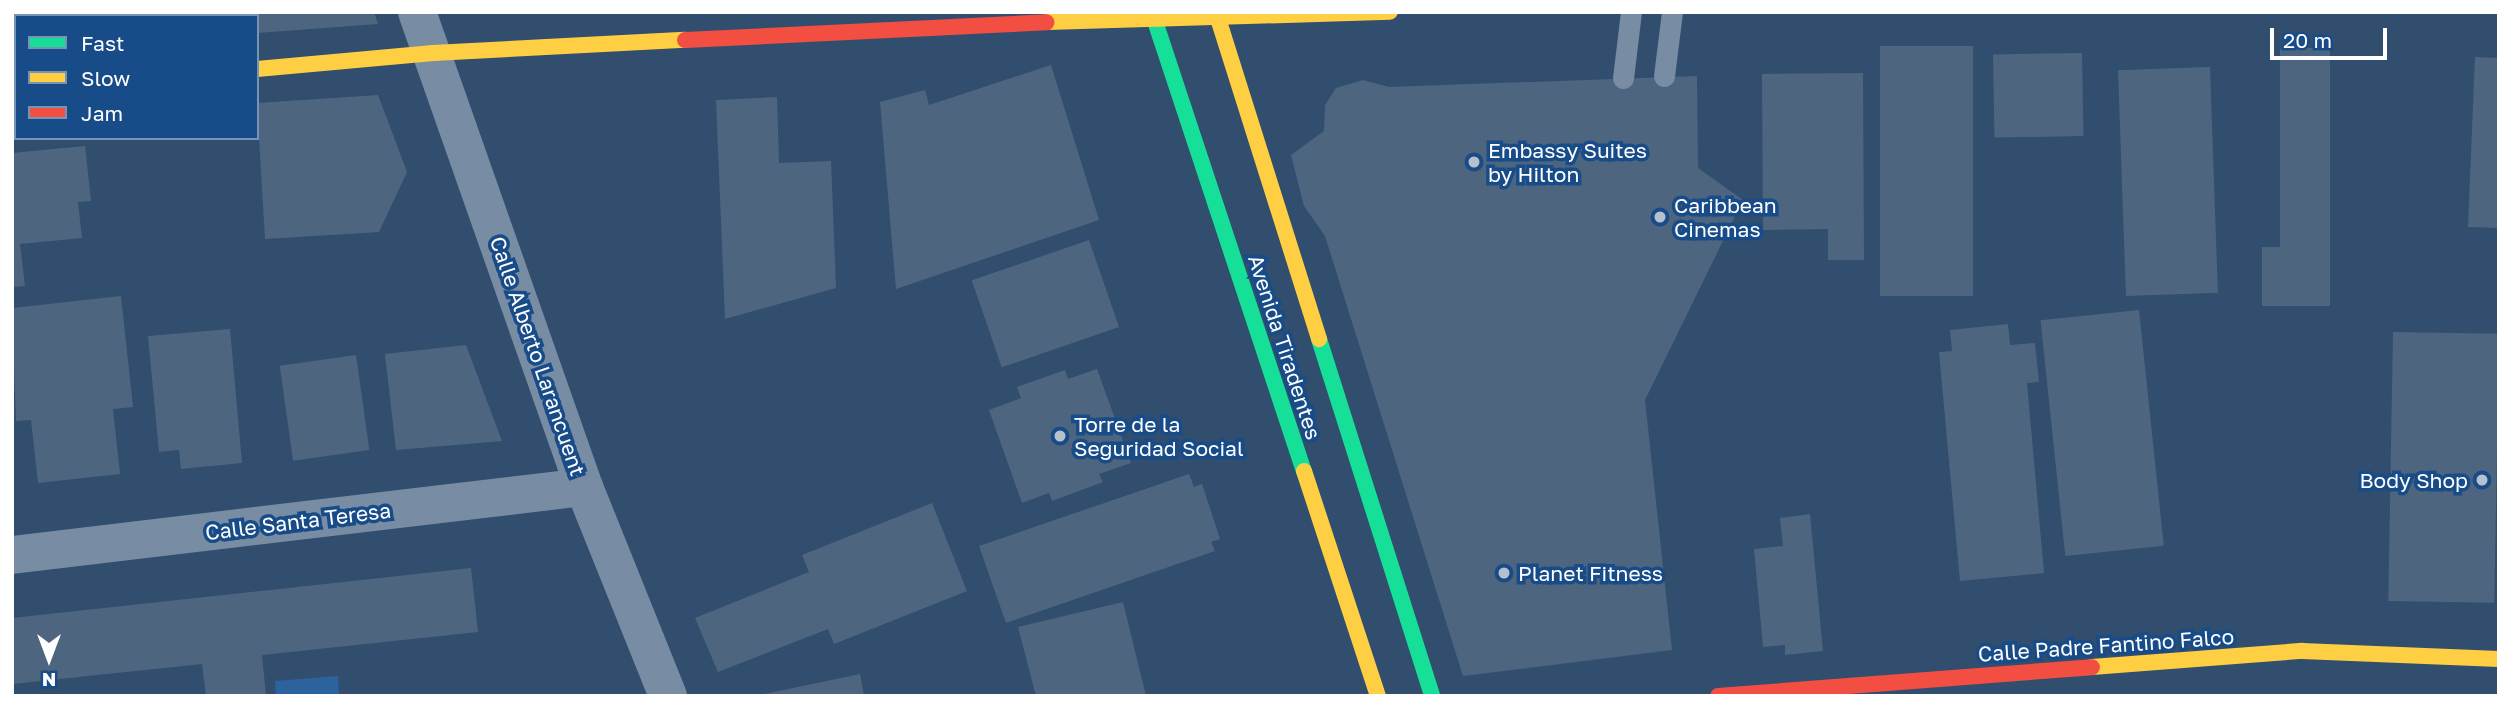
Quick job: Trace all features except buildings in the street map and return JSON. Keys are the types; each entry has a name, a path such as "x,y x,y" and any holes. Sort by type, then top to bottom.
{"street":[{"name":"Calle Alberto Larancuent","path":"417,12 584,487 668,696"},
{"path":"259,69 433,53 1153,15 1390,12"},
{"name":"Avenida Tiradentes","path":"1153,15 1378,696"},
{"name":"Avenida Tiradentes","path":"1217,15 1432,696"},
{"name":"Calle Santa Teresa","path":"12,555 584,487"},
{"name":"Calle Padre Fantino Falco","path":"1718,696 2302,651 2499,659"}],"lane":[{"path":"1623,78 1631,12"},
{"path":"1664,76 1672,12"}],"shaded area":[{"path":"338,676 339,696 276,696 275,681"}],"traffic: fast":[{"path":"1152,12 1304,471"},
{"path":"1319,339 1432,696"}],"traffic: slow":[{"path":"1216,12 1319,339"},
{"path":"1047,22 1390,12"},
{"path":"259,69 433,53 685,40"},
{"path":"1304,471 1378,696"},
{"path":"2092,667 2302,651 2499,659"}],"traffic: jam":[{"path":"685,40 1047,22"},
{"path":"1718,696 2092,667"}],"place":[{"name":"Embassy Suites by Hilton","path":"1474,162"},
{"name":"Caribbean Cinemas","path":"1660,217"},
{"name":"Torre de la Seguridad Social","path":"1060,436"},
{"name":"Body Shop","path":"2482,480"},
{"name":"Planet Fitness","path":"1504,573"}]}
